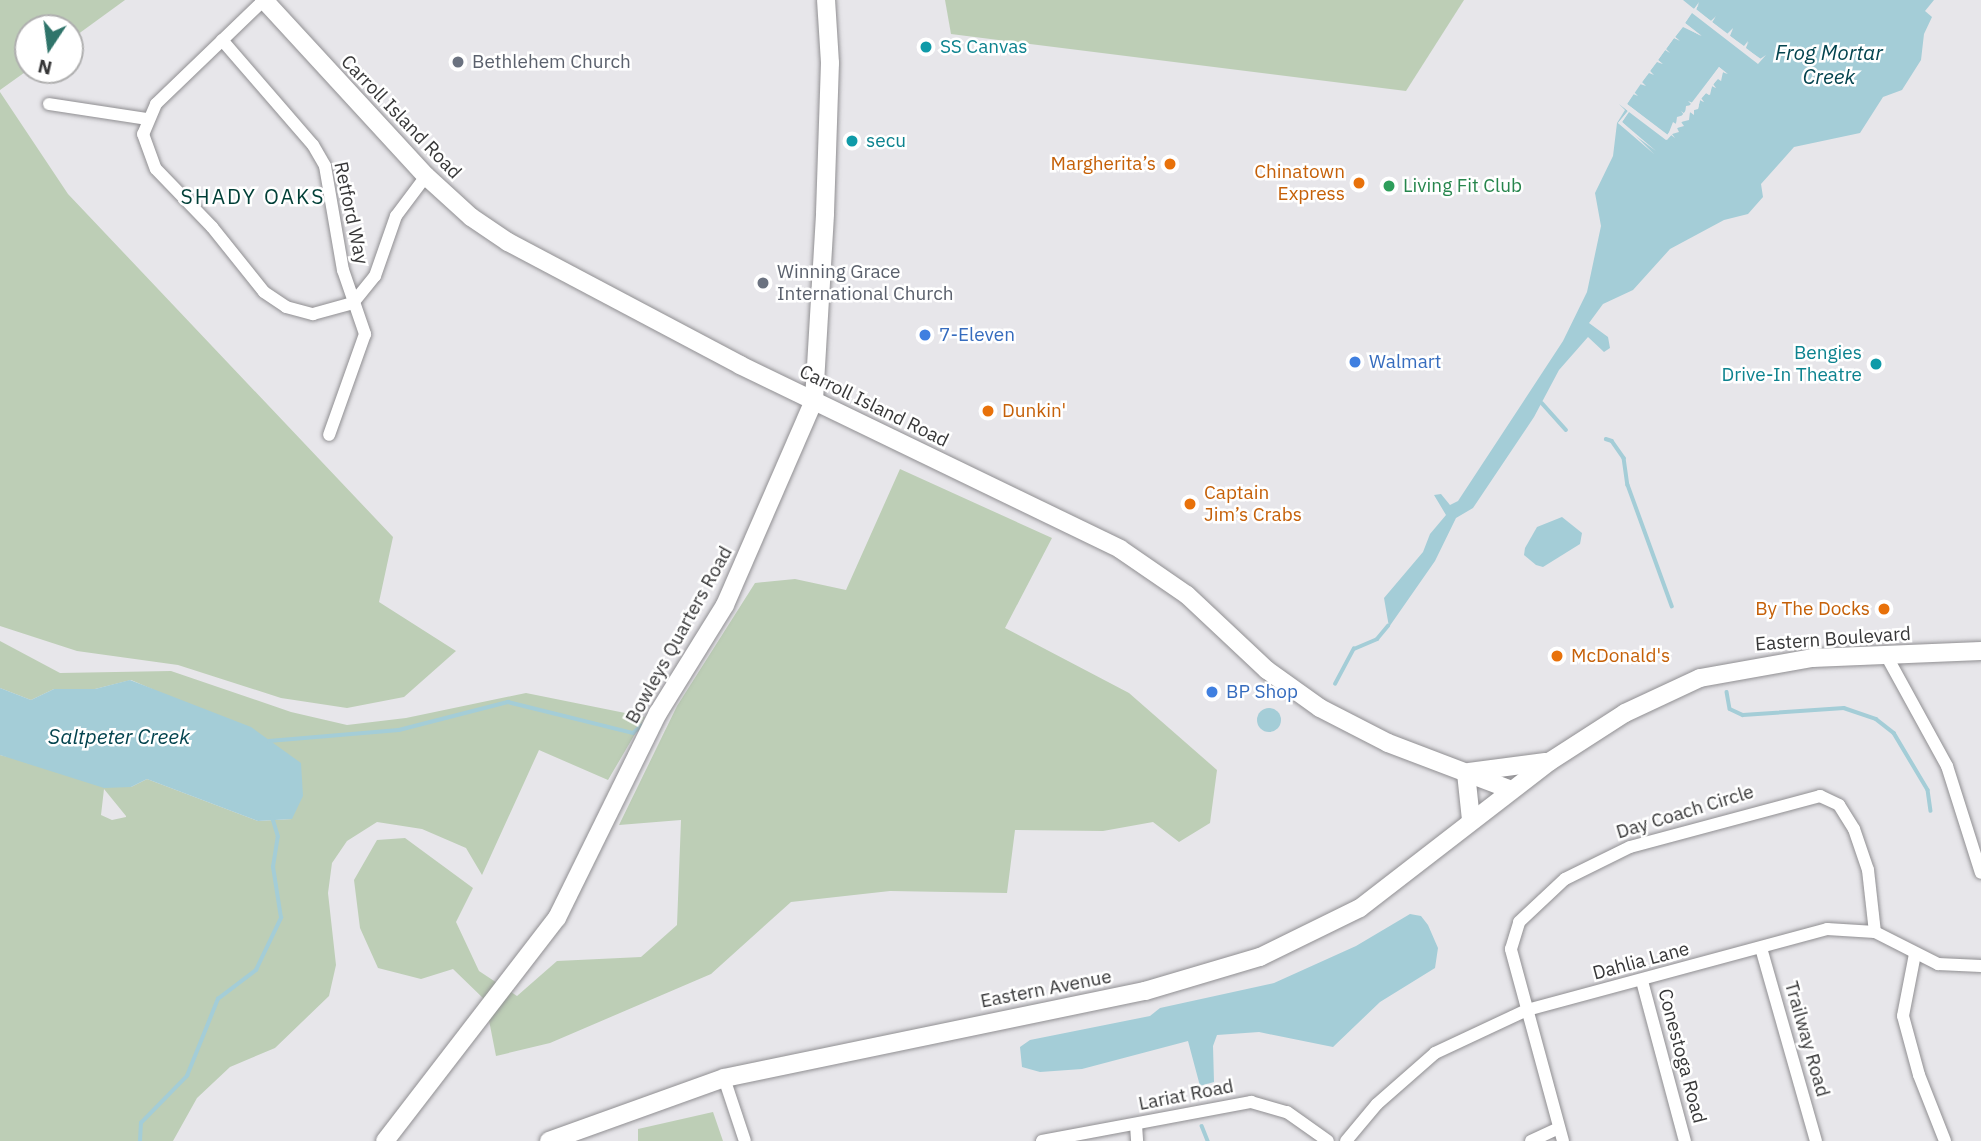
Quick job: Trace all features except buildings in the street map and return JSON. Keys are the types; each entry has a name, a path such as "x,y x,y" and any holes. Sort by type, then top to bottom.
{"street":[{"path":"264,0 147,119 144,141 151,162 270,298 313,314 353,303 374,276 396,216 426,176"},
{"name":"Carroll Island Road","path":"264,0 426,176 471,217 508,242 814,400 1120,549 1192,599 1267,670 1320,708 1388,743 1510,789"},
{"name":"Bowleys Quarters Road","path":"384,1141 557,918 658,713 737,579 814,400 825,213 830,63 826,0"},
{"name":"Retford Way","path":"222,40 313,145 324,166 353,303 365,327 364,341 329,436"},
{"path":"48,104 147,119"},
{"name":"Eastern Boulevard","path":"1510,789 1637,707 1700,678 1772,662 1981,651"},
{"path":"1886,655 1947,766 1981,873"},
{"path":"1471,820 1466,773 1549,762"},
{"name":"Eastern Avenue","path":"549,1141 724,1078 1145,990 1232,967 1360,908 1510,789"},
{"name":"Day Coach Circle","path":"1563,1141 1512,958 1514,931 1529,909 1565,879 1630,847 1809,796 1831,800 1854,829 1868,870 1875,932"},
{"name":"Dahlia Lane","path":"1346,1141 1377,1104 1435,1054 1527,1010 1827,929 1875,932 1915,954 1953,967 1981,966"},
{"name":"Trailway Road","path":"1761,948 1816,1141"},
{"path":"1915,954 1903,1016 1919,1076 1945,1141"},
{"name":"Conestoga Road","path":"1642,981 1685,1141"},
{"path":"724,1078 745,1141"},
{"name":"Lariat Road","path":"1042,1141 1256,1102 1287,1112 1328,1141"},
{"path":"1136,1125 1137,1141"},
{"path":"1531,1141 1559,1128"}],"green space":[{"path":"0,0 125,0 84,30 84,14 14,14 14,80 0,90"},
{"path":"945,0 1464,0 1406,91 951,34"},
{"path":"0,92 68,194 393,537 379,602 456,651 404,697 347,708 281,698 178,665 77,651 0,626"},
{"path":"900,469 1052,538 1005,628 1129,693 1217,770 1210,823 1179,842 1153,822 1103,831 1015,830 1007,893 890,891 791,902 711,974 550,1043 496,1056 485,1000 453,969 421,979 378,968 360,928 354,880 377,840 405,838 473,888 456,922 479,971 517,996 557,961 641,957 677,925 681,820 619,825 677,706 755,583 795,579 846,590"},
{"path":"0,641 60,673 171,671 291,712 347,725 406,718 526,693 645,717 608,780 539,750 482,875 466,848 422,829 377,822 347,841 332,863 328,893 336,965 329,996 275,1048 230,1067 197,1098 173,1141 0,1141 0,755 131,787 147,779 258,821 292,819 152,689 131,680 95,689 54,689 31,700 0,688","holes":["104,789 126,816 112,820 101,815"]},
{"path":"713,1112 723,1141 638,1141 638,1129"}],"water":[{"name":"Frog Mortar Creek","path":"1683,0 1934,0 1925,11 1932,17 1924,34 1921,60 1902,90 1883,97 1860,133 1794,147 1761,184 1763,197 1748,214 1724,220 1670,249 1633,290 1603,304 1589,323 1608,337 1610,348 1604,352 1588,337 1559,370 1534,417 1473,508 1456,518 1435,561 1389,627 1384,598 1423,552 1430,534 1446,515 1434,495 1441,494 1450,505 1458,501 1563,341 1587,292 1601,226 1595,193 1613,156 1617,123 1625,110 1619,104 1628,111 1618,123 1656,151 1622,122 1629,111 1667,140 1681,124 1684,126 1681,123 1690,112 1694,114 1691,111 1698,109 1700,100 1704,102 1701,99 1706,93 1709,95 1712,86 1716,88 1713,85 1718,78 1722,81 1719,78 1723,72 1727,74 1719,67 1667,135 1627,104 1649,72 1652,74 1650,71 1657,61 1662,64 1658,60 1674,38 1679,40 1675,37 1683,26 1701,36 1685,23 1692,12 1758,63 1761,59 1745,48 1749,42 1744,47 1729,35 1733,29 1728,34 1712,22 1715,18 1711,21 1696,9 1699,4 1694,9"},
{"path":"1562,517 1582,533 1580,544 1543,567 1536,565 1524,555 1525,548 1537,527"},
{"name":"Saltpeter Creek","path":"130,680 251,727 301,763 303,796 292,819 258,821 147,779 131,787 104,788 0,755 0,688 31,700 54,689 95,689"},
{"path":"1269,708 1277,712 1281,720 1277,728 1269,732 1261,728 1257,720 1261,712"},
{"path":"1410,914 1421,916 1428,925 1438,948 1435,968 1380,1002 1333,1047 1259,1032 1217,1035 1213,1046 1214,1082 1200,1086 1188,1041 1082,1069 1040,1072 1022,1067 1020,1047 1030,1040 1150,1016 1160,1008 1274,983 1356,946"}],"pier":[{"path":"1680,0 1694,9 1699,2 1696,10 1711,21 1716,16 1712,22 1727,34 1733,28 1730,36 1744,46 1748,41 1746,48 1760,59 1766,55 1758,64 1692,13 1685,23 1702,36 1683,27 1675,37 1680,41 1674,38 1666,49 1670,53 1665,50 1658,60 1663,64 1657,62 1650,71 1654,75 1649,73 1642,82 1646,86 1640,84 1634,92 1638,96 1633,94 1627,104 1668,135 1673,122 1676,124 1677,117 1684,115 1681,111 1685,114 1686,106 1692,105 1688,101 1693,103 1719,67 1728,74 1723,72 1721,81 1718,79 1713,84 1716,88 1712,86 1710,95 1706,93 1701,98 1704,102 1700,100 1698,109 1694,107 1694,115 1690,112 1689,120 1681,122 1684,126 1677,128 1679,132 1672,134 1675,138 1671,135 1666,140 1629,112 1622,122 1654,154 1618,123 1628,111 1616,101 1619,98 1624,101 1690,11"}],"waterway":[{"path":"1542,403 1566,430"},
{"path":"1606,439 1612,441 1624,458 1628,485 1672,606"},
{"name":"Frog Mortar Creek","path":"1335,684 1354,649 1377,639 1388,626"},
{"path":"1727,692 1730,709 1743,715 1844,708 1876,719 1894,733 1928,790 1931,811"},
{"path":"269,741 399,730 508,702 633,733 641,726"},
{"name":"Saltpeter Creek","path":"140,1141 141,1123 187,1076 218,999 256,970 281,918 273,867 278,837 272,817"},
{"path":"1202,1126 1208,1141"}],"place":[{"name":"SS Canvas","path":"926,47"},
{"name":"Bethlehem Church","path":"458,62"},
{"name":"secu","path":"852,141"},
{"name":"Margherita’s","path":"1170,164"},
{"name":"Chinatown Express","path":"1359,183"},
{"name":"Living Fit Club","path":"1389,186"},
{"name":"Winning Grace International Church","path":"763,283"},
{"name":"7-Eleven","path":"925,335"},
{"name":"Walmart","path":"1355,362"},
{"name":"Bengies Drive-In Theatre","path":"1876,364"},
{"name":"Dunkin'","path":"988,411"},
{"name":"Captain Jim’s Crabs","path":"1190,504"},
{"name":"By The Docks","path":"1884,609"},
{"name":"McDonald's","path":"1557,656"},
{"name":"BP Shop","path":"1212,692"}],"district":[{"name":"SHADY OAKS","path":"253,196"}]}
